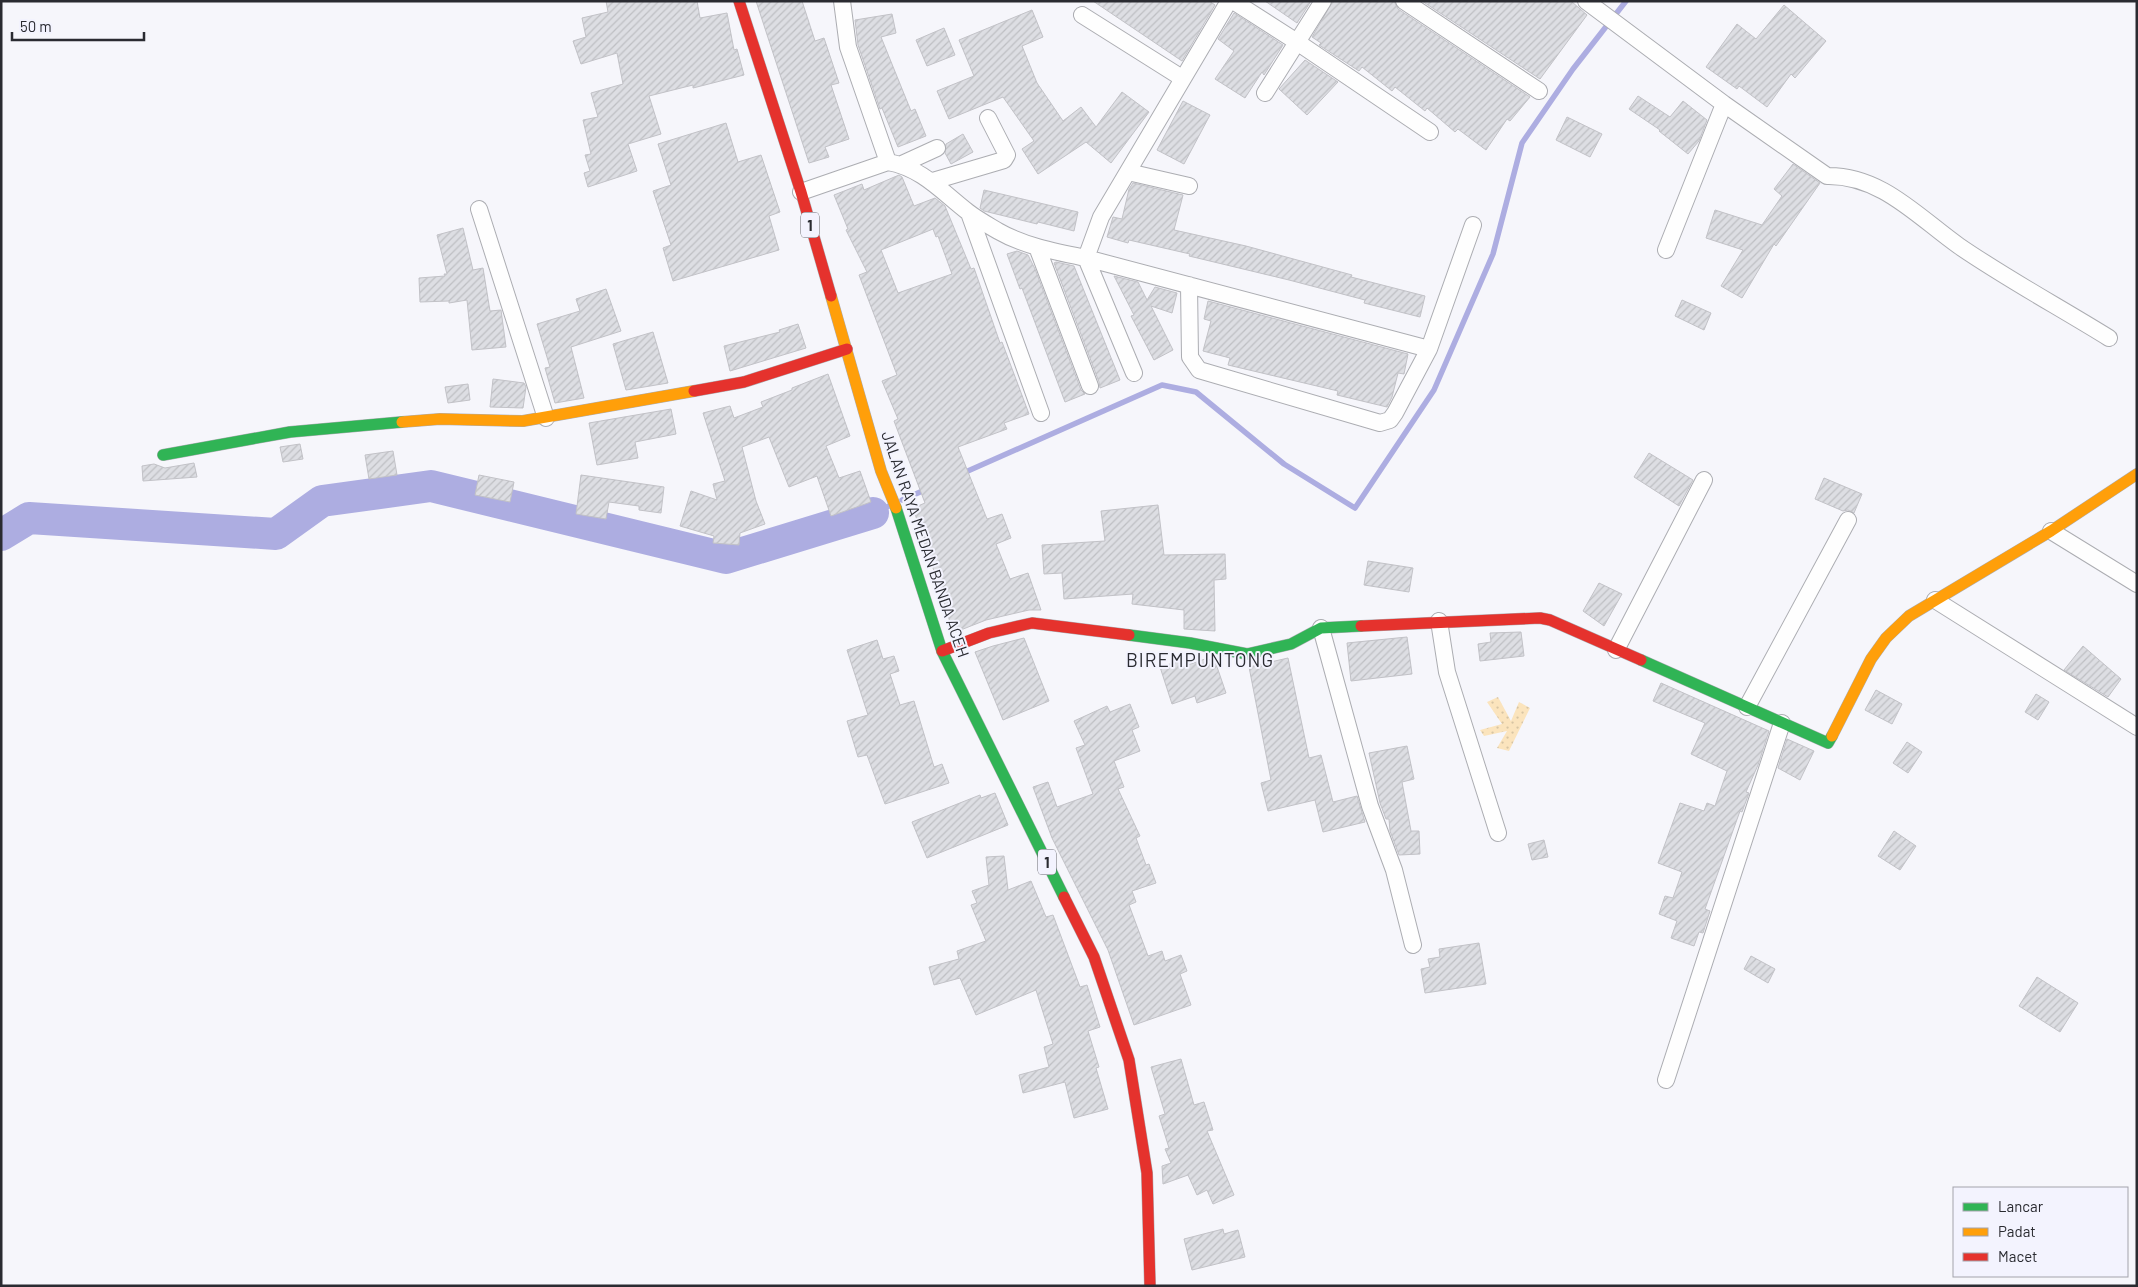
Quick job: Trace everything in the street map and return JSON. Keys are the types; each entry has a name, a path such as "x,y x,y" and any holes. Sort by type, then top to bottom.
{"main road":[{"name":"JALAN RAYA MEDAN BANDA ACEH","path":"739,1 801,192 881,471 901,520 942,651 1094,957 1129,1060 1147,1173 1150,1286"},
{"path":"163,454 290,432 440,419 523,421 546,418 744,382 847,349"},
{"path":"942,651 989,633 1032,623 1190,643 1247,654 1291,644 1320,628 1439,621 1540,618 1550,620 1829,743 1871,659 1881,645 1909,616 2051,531 2137,474"}],"street":[{"path":"842,1 848,47 895,163 932,181 969,213 1000,232 1037,247 1086,258 1429,349"},
{"path":"1134,373 1086,258 1101,217 1229,1"},
{"path":"1233,1 1430,132"},
{"path":"1265,93 1323,1"},
{"path":"1404,1 1539,91"},
{"path":"1586,1 1724,104 1827,176 1844,176 1896,197 1959,246 2109,338"},
{"path":"1082,15 1182,78"},
{"path":"1666,250 1724,104"},
{"path":"932,181 1004,160 1007,155 988,118"},
{"path":"801,192 937,148"},
{"path":"1128,172 1189,186"},
{"path":"479,209 546,418"},
{"path":"969,213 1041,413"},
{"path":"1189,286 1190,357 1199,370 1380,423 1390,420 1395,413 1429,349 1473,225"},
{"path":"1037,247 1090,386"},
{"path":"1616,650 1704,480"},
{"path":"1747,707 1848,520"},
{"path":"2051,531 2137,584"},
{"path":"1935,600 2137,726"},
{"path":"1439,621 1447,672 1498,833"},
{"path":"1320,628 1370,806 1394,870 1413,945"},
{"path":"1666,1080 1782,723"}],"shaded area":[{"path":"1498,697 1511,721 1519,702 1530,708 1509,751 1497,748 1507,731 1484,736 1480,730 1502,724 1487,702"}],"building":[{"path":"606,1 697,1 700,18 727,13 734,50 737,49 744,75 693,88 693,85 649,96 661,134 628,144 637,171 588,187 584,173 590,171 585,155 591,154 583,120 598,117 591,93 623,84 617,53 581,64 573,41 586,37 582,18 608,12"},
{"path":"756,1 802,1 815,41 824,38 839,83 831,85 849,139 825,147 829,157 809,163"},
{"path":"1093,1 1209,1 1215,5 1182,61"},
{"path":"1265,1 1311,1 1297,23"},
{"path":"1333,1 1394,1 1398,9 1530,97 1510,121 1507,119 1486,150 1458,129 1455,132 1427,108 1425,111 1395,87 1392,91 1362,67 1359,71 1319,45 1321,43 1312,37"},
{"path":"1422,1 1571,1 1587,15 1540,79"},
{"path":"1784,5 1826,41 1795,78 1791,74 1767,107 1739,86 1737,89 1706,67 1737,24 1756,39"},
{"path":"1032,10 1043,37 1022,46 1037,83 1063,121 1081,107 1096,127 1122,92 1149,112 1111,163 1086,142 1038,174 1022,149 1034,141 1003,97 949,119 937,91 974,76 959,40"},
{"path":"1234,13 1283,45 1264,75 1262,72 1245,98 1215,79 1234,51 1218,39"},
{"path":"892,14 896,33 881,37 911,111 915,109 926,136 898,147 882,108 880,109 858,45 855,20"},
{"path":"944,28 955,55 927,66 916,40"},
{"path":"1305,60 1338,82 1307,115 1279,89"},
{"path":"1638,96 1670,117 1683,101 1707,120 1699,141 1688,154 1660,130 1629,109"},
{"path":"1183,101 1210,115 1184,164 1157,150"},
{"path":"1567,117 1602,134 1590,157 1556,140"},
{"path":"726,123 738,162 761,155 780,212 769,216 779,250 673,281 663,248 671,245 653,191 671,185 658,144"},
{"path":"963,134 973,152 951,164 945,153 946,144"},
{"path":"1793,164 1820,183 1776,246 1774,244 1742,298 1721,286 1743,250 1706,238 1715,210 1762,225 1782,196 1774,189"},
{"path":"899,175 902,177 914,206 935,198 945,206 971,269 974,268 1000,343 1002,342 1029,414 1004,423 1007,429 958,447 987,519 1002,514 1011,538 996,544 1010,579 1028,573 1041,610 1029,610 986,620 953,633 913,508 925,503 894,421 898,419 882,381 897,375 859,275 867,272 846,230 848,229 834,195 862,184 864,190","holes":["933,229 936,237 938,236 952,274 898,293 881,250"]},
{"path":"1133,183 1183,195 1174,230 1246,246 1352,275 1351,277 1425,296 1420,317 1364,303 1365,300 1189,256 1190,254 1129,240 1128,243 1107,237 1113,217 1122,219 1129,189"},
{"path":"984,190 1078,212 1074,231 984,211 980,208"},
{"path":"463,228 473,270 483,268 490,311 501,310 506,347 472,350 467,300 449,303 449,301 420,302 419,278 445,276 444,274 447,274 437,235"},
{"path":"1017,251 1028,255 1035,269 1081,390 1085,394 1065,402 1022,288 1020,289 1007,254"},
{"path":"1054,263 1074,266 1120,380 1100,388"},
{"path":"1114,276 1138,282 1147,300 1155,287 1177,293 1172,313 1151,306 1173,350 1154,360 1131,316 1134,315"},
{"path":"606,289 621,331 571,347 584,398 555,403 545,368 550,367 537,324 580,311 576,299"},
{"path":"1682,300 1711,313 1704,330 1675,316"},
{"path":"1208,301 1408,354 1404,374 1398,373 1392,397 1387,407 1337,395 1338,391 1228,365 1230,358 1203,351 1211,321 1204,319"},
{"path":"798,324 806,348 730,371 724,346 780,332 779,330"},
{"path":"653,332 668,383 626,390 613,344"},
{"path":"828,374 850,436 826,446 839,478 860,471 871,502 831,516 817,476 789,487 769,437 742,447 756,501 765,524 740,533 739,545 713,543 714,536 680,526 691,491 717,500 713,484 725,481 703,413 730,406 734,418 763,407 761,402"},
{"path":"493,379 524,383 526,387 523,408 490,407"},
{"path":"468,384 470,400 448,403 445,387"},
{"path":"671,409 676,434 635,442 638,458 597,465 589,423"},
{"path":"300,444 303,459 283,462 280,447"},
{"path":"393,451 397,475 369,479 365,455"},
{"path":"1649,453 1693,480 1679,506 1634,477"},
{"path":"194,463 197,477 143,481 142,466 154,464 165,468"},
{"path":"479,475 514,482 510,502 475,495"},
{"path":"581,475 664,487 661,513 639,510 639,506 609,502 606,519 576,514"},
{"path":"1824,478 1862,494 1854,513 1848,510 1843,511 1815,499"},
{"path":"1158,505 1164,555 1225,554 1226,579 1214,580 1215,631 1184,629 1184,610 1132,604 1133,594 1064,599 1062,573 1044,574 1042,545 1105,541 1101,511"},
{"path":"1368,561 1413,568 1409,592 1364,585"},
{"path":"1599,583 1622,594 1604,626 1583,611"},
{"path":"1521,632 1524,656 1480,661 1478,644 1491,642 1490,633"},
{"path":"1407,637 1412,674 1351,681 1347,643"},
{"path":"1024,638 1049,701 1003,720 975,652"},
{"path":"877,640 883,659 894,656 899,671 890,674 900,705 914,701 934,767 942,764 949,783 885,804 867,755 858,757 847,721 868,715 847,650"},
{"path":"2083,646 2121,679 2108,697 2064,670"},
{"path":"1288,658 1309,758 1321,755 1333,802 1357,796 1365,822 1323,832 1315,800 1268,811 1261,783 1271,780 1249,667"},
{"path":"1205,659 1215,661 1226,693 1197,703 1195,696 1172,704 1160,667 1180,661 1182,667"},
{"path":"1661,683 1769,731 1758,765 1746,792 1749,793 1742,812 1740,811 1705,909 1710,911 1703,933 1699,932 1694,946 1671,938 1677,921 1659,914 1665,896 1673,898 1682,872 1658,863 1680,803 1704,811 1707,803 1715,806 1727,771 1691,754 1705,723 1653,701"},
{"path":"1876,690 1902,704 1892,724 1865,710"},
{"path":"2036,694 2049,702 2038,720 2025,712"},
{"path":"1130,704 1139,727 1132,730 1140,751 1114,761 1124,787 1118,789 1140,836 1136,838 1146,865 1149,864 1156,883 1132,891 1136,902 1129,905 1148,956 1162,951 1165,961 1181,955 1187,971 1180,974 1191,1005 1134,1025 1108,950 1052,838 1033,787 1048,782 1057,807 1093,794 1076,748 1085,745 1074,721 1107,706 1110,712"},
{"path":"1787,739 1814,751 1800,780 1778,768"},
{"path":"1907,742 1922,752 1908,773 1893,763"},
{"path":"1407,746 1414,779 1402,782 1411,831 1419,831 1420,854 1399,855 1390,831 1389,819 1386,819 1380,803 1369,753"},
{"path":"995,793 1008,825 927,858 912,822 980,795 981,798"},
{"path":"1894,831 1916,846 1900,870 1878,856"},
{"path":"1544,840 1548,857 1532,860 1528,844"},
{"path":"1004,856 1008,890 1031,881 1046,917 1053,915 1080,987 1087,985 1100,1027 1088,1031 1099,1067 1096,1068 1108,1109 1074,1118 1065,1082 1023,1093 1019,1075 1049,1067 1044,1047 1053,1044 1036,990 976,1015 960,978 934,985 929,967 959,959 957,951 986,941 971,905 977,903 972,891 989,885 986,857"},
{"path":"1479,943 1486,984 1425,993 1421,969 1430,967 1428,959 1440,957 1439,949"},
{"path":"1751,956 1775,969 1768,983 1744,969"},
{"path":"2037,977 2078,1003 2060,1032 2019,1006"},
{"path":"1181,1059 1194,1105 1204,1102 1213,1130 1207,1131 1234,1195 1213,1204 1207,1190 1197,1195 1188,1175 1163,1184 1162,1166 1171,1163 1165,1149 1169,1148 1159,1116 1165,1114 1151,1067"},
{"path":"1223,1229 1224,1234 1238,1230 1245,1257 1192,1270 1184,1239"}],"waterway":[{"path":"961,474 1162,385 1196,392 1284,464 1355,508 1434,390 1493,254 1522,143 1573,69 1626,1"},
{"path":"1,535 29,518 276,534 322,501 431,486 726,558 873,513"},
{"path":"902,500 927,489"},
{"path":"873,513 889,506"}],"traffic: fast":[{"path":"163,455 290,432 402,422"},
{"path":"896,508 942,651 1064,897"},
{"path":"1129,635 1190,643 1247,654 1291,644 1321,628 1361,626"},
{"path":"1641,660 1828,743 1832,736"}],"traffic: slow":[{"path":"831,296 881,471 896,508"},
{"path":"402,422 440,419 523,421 694,391"},
{"path":"1832,736 1871,659 1886,638 1909,616 2051,531 2137,474"}],"traffic: jam":[{"path":"739,1 801,192 831,296"},
{"path":"694,391 744,382 847,349"},
{"path":"1361,626 1540,618 1550,620 1641,660"},
{"path":"942,651 989,633 1032,623 1129,635"},
{"path":"1064,897 1094,957 1129,1060 1147,1173 1150,1286"}],"district":[{"name":"BIREMPUNTONG","path":"1200,659"}]}
